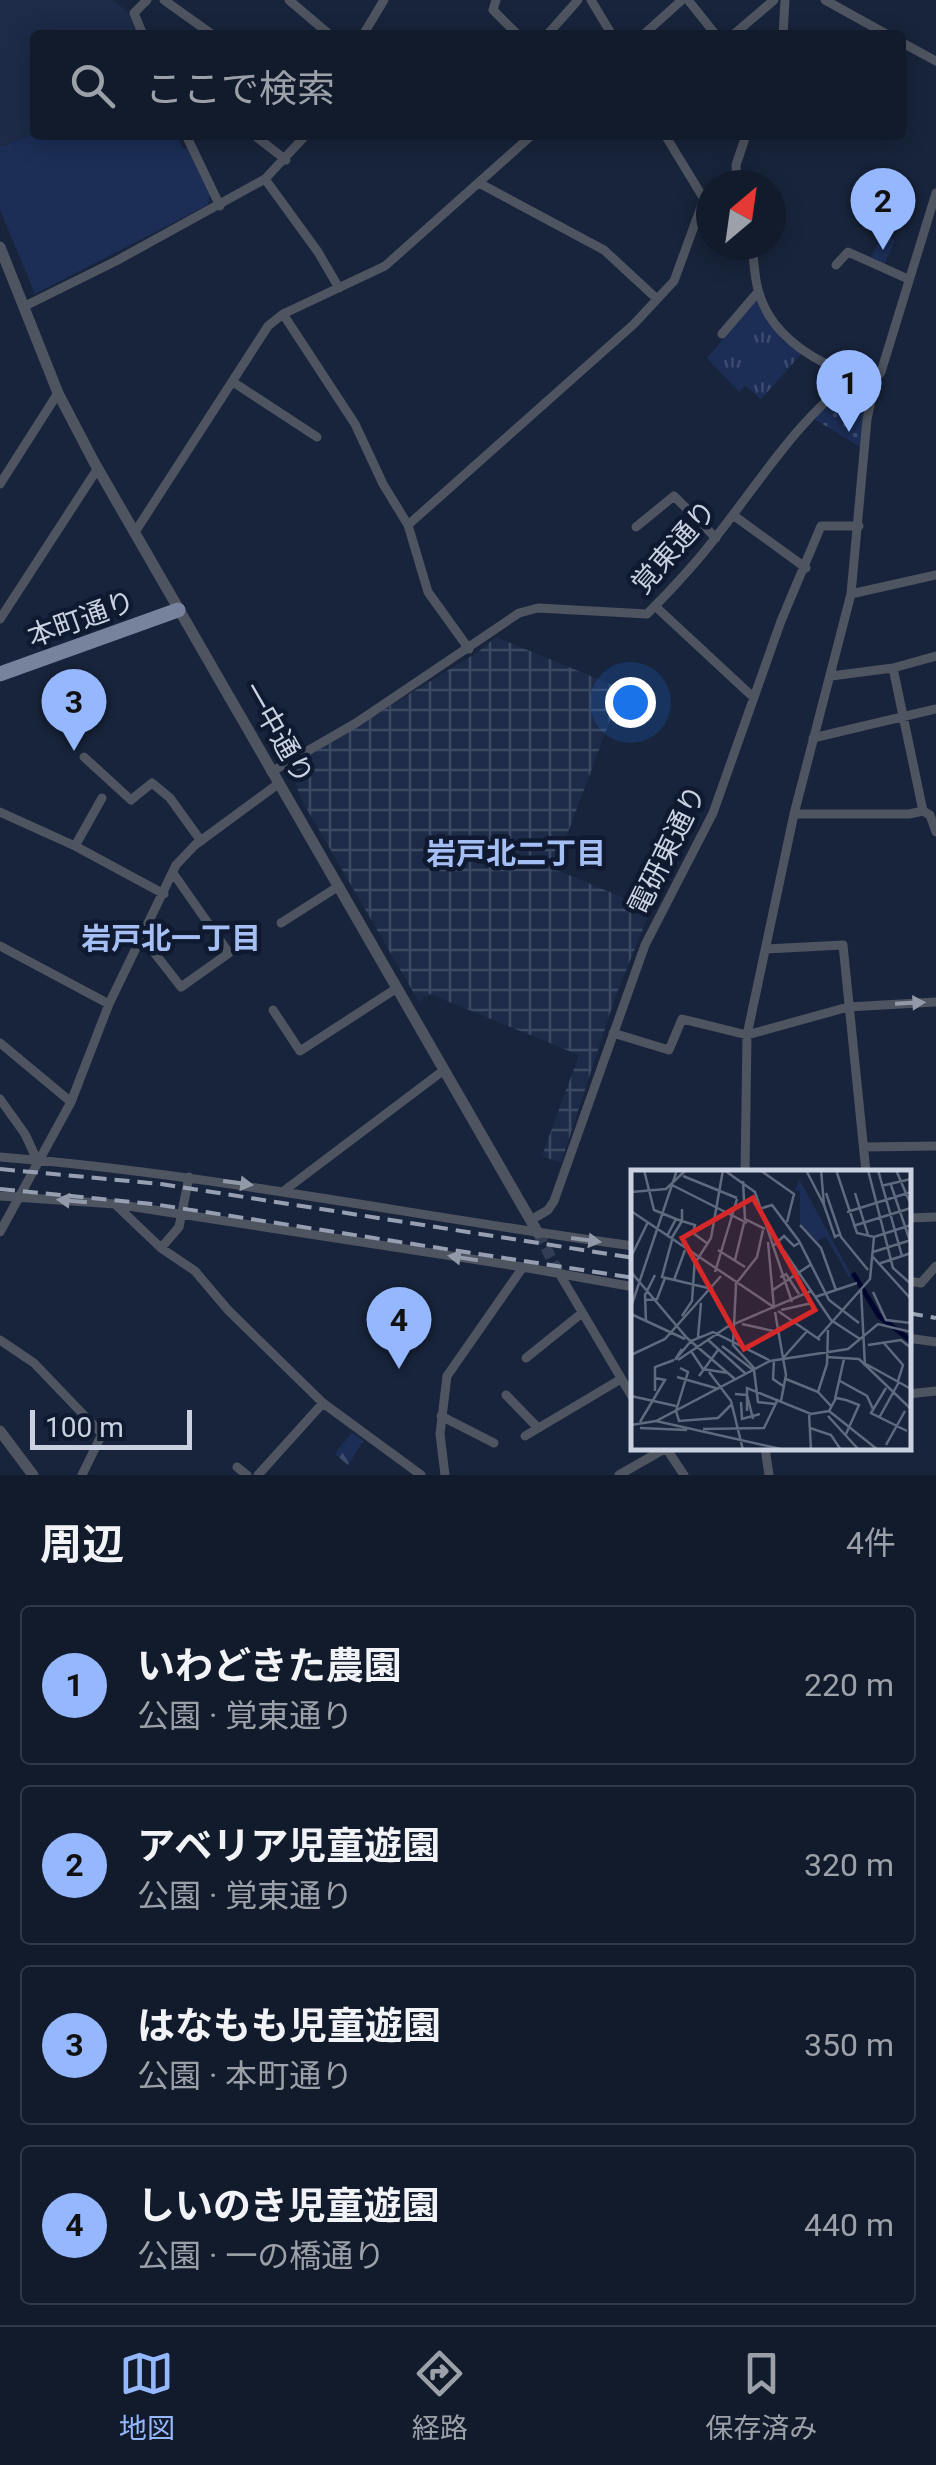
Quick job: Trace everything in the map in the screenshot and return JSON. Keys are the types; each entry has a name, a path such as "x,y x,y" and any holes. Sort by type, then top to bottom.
{"main road":[{"name":"本町通り","path":"0,674 178,610"}],"street":[{"path":"141,30 134,13 147,0"},
{"path":"164,0 205,30"},
{"path":"289,0 324,30"},
{"path":"366,30 384,0"},
{"path":"496,0 493,10 513,30"},
{"path":"551,30 578,0"},
{"path":"591,0 609,30"},
{"path":"649,30 685,0 712,30"},
{"path":"740,30 774,0"},
{"path":"783,30 785,0"},
{"path":"824,0 879,30"},
{"path":"906,45 936,62"},
{"path":"188,140 220,206"},
{"path":"260,140 286,160"},
{"path":"25,306 220,206 265,179 302,140"},
{"path":"134,532 268,326 283,314 385,266 527,140"},
{"path":"668,140 696,182"},
{"path":"736,170 744,140"},
{"path":"265,179 339,288"},
{"path":"480,183 604,250 656,299"},
{"path":"745,1170 747,1035 794,814 851,594 866,419 936,193"},
{"path":"408,525 634,324 674,282 696,229"},
{"name":"一中通り","path":"0,247 58,393 98,468 538,1234"},
{"path":"836,265 848,252 908,279"},
{"path":"754,260 758,292 775,324 794,343 856,376 876,378"},
{"path":"0,283 12,274"},
{"path":"722,334 758,292"},
{"path":"283,314 356,424 382,484 408,525 428,592 469,649"},
{"name":"覚東通り","path":"272,772 356,723 519,613 538,608 647,614 716,538 794,432 856,376"},
{"path":"233,382 317,436"},
{"path":"0,484 58,393"},
{"path":"0,619 98,468"},
{"path":"636,526 674,496 716,538"},
{"path":"733,515 806,568"},
{"name":"電研東通り","path":"530,1220 548,1210 554,1201 645,946 713,813 781,621 821,526 859,526"},
{"path":"851,594 936,575"},
{"path":"654,606 753,698"},
{"path":"831,676 893,668 936,656"},
{"path":"893,668 923,811"},
{"path":"813,738 936,708"},
{"path":"84,756 109,784 132,800 152,784 170,798 201,841"},
{"path":"0,1232 70,1102 110,1004 176,865 201,841 278,784"},
{"path":"75,846 102,798"},
{"path":"794,814 923,811 930,815 936,832"},
{"path":"0,812 75,846 164,894"},
{"path":"142,938 181,987 229,953 173,873"},
{"path":"281,923 339,886"},
{"path":"766,949 843,945 866,1170"},
{"path":"0,946 110,1004"},
{"path":"273,1010 300,1051 397,988"},
{"path":"613,1034 670,1050 682,1019 747,1035 848,1007 936,1002"},
{"path":"0,1043 70,1102"},
{"path":"285,1190 444,1070"},
{"path":"0,1099 25,1134 37,1160"},
{"path":"864,1147 936,1146"},
{"path":"0,1157 285,1190 538,1234 631,1246"},
{"path":"161,1248 179,1227 189,1177"},
{"path":"0,1196 115,1204 631,1286"},
{"path":"115,1204 161,1248 194,1271 323,1403 421,1475"},
{"path":"911,1218 936,1216"},
{"path":"911,1282 921,1283 936,1266"},
{"path":"445,1475 441,1416 447,1376 522,1267"},
{"path":"559,1273 631,1395"},
{"path":"526,1358 582,1313"},
{"path":"911,1338 936,1342"},
{"path":"0,1340 34,1364 102,1434 82,1475"},
{"path":"525,1436 621,1379"},
{"path":"911,1394 936,1392"},
{"path":"506,1395 538,1428"},
{"path":"258,1475 323,1403"},
{"path":"441,1416 494,1444"},
{"path":"0,1431 32,1475"},
{"path":"619,1475 663,1450"},
{"path":"667,1450 684,1475"},
{"path":"766,1450 768,1475"},
{"path":"237,1466 246,1475"}],"shaded area":[{"path":"0,0 113,0 130,14 138,30 30,30 30,136 0,147"},
{"path":"496,637 622,689 554,869 651,909 616,995 561,1163 542,1156 579,1055 430,994 419,1002 301,799 290,767 478,652"}],"green space":[{"path":"30,136 30,140 179,140 210,193 208,205 35,294 0,210 0,147"},
{"path":"882,235 895,240 883,268 870,259"},
{"path":"757,300 782,340 802,353 761,399 745,386 739,392 707,358"},
{"path":"832,395 865,413 860,447 811,417"},
{"path":"352,1432 363,1441 348,1465 335,1454"}],"tunnel":[{"path":"538,1233 559,1273"}],"railway":[{"path":"0,1169 161,1184 631,1258"},
{"path":"0,1189 153,1204 631,1278"},
{"path":"911,1314 936,1318"}],"place":[{"name":"アベリア児童遊園","path":"883,250"},
{"name":"いわどきた農園","path":"849,432"},
{"name":"はなもも児童遊園","path":"74,751"},
{"name":"しいのき児童遊園","path":"399,1369"}],"district":[{"name":"岩戸北二丁目","path":"516,853"},
{"name":"岩戸北一丁目","path":"171,938"}]}
